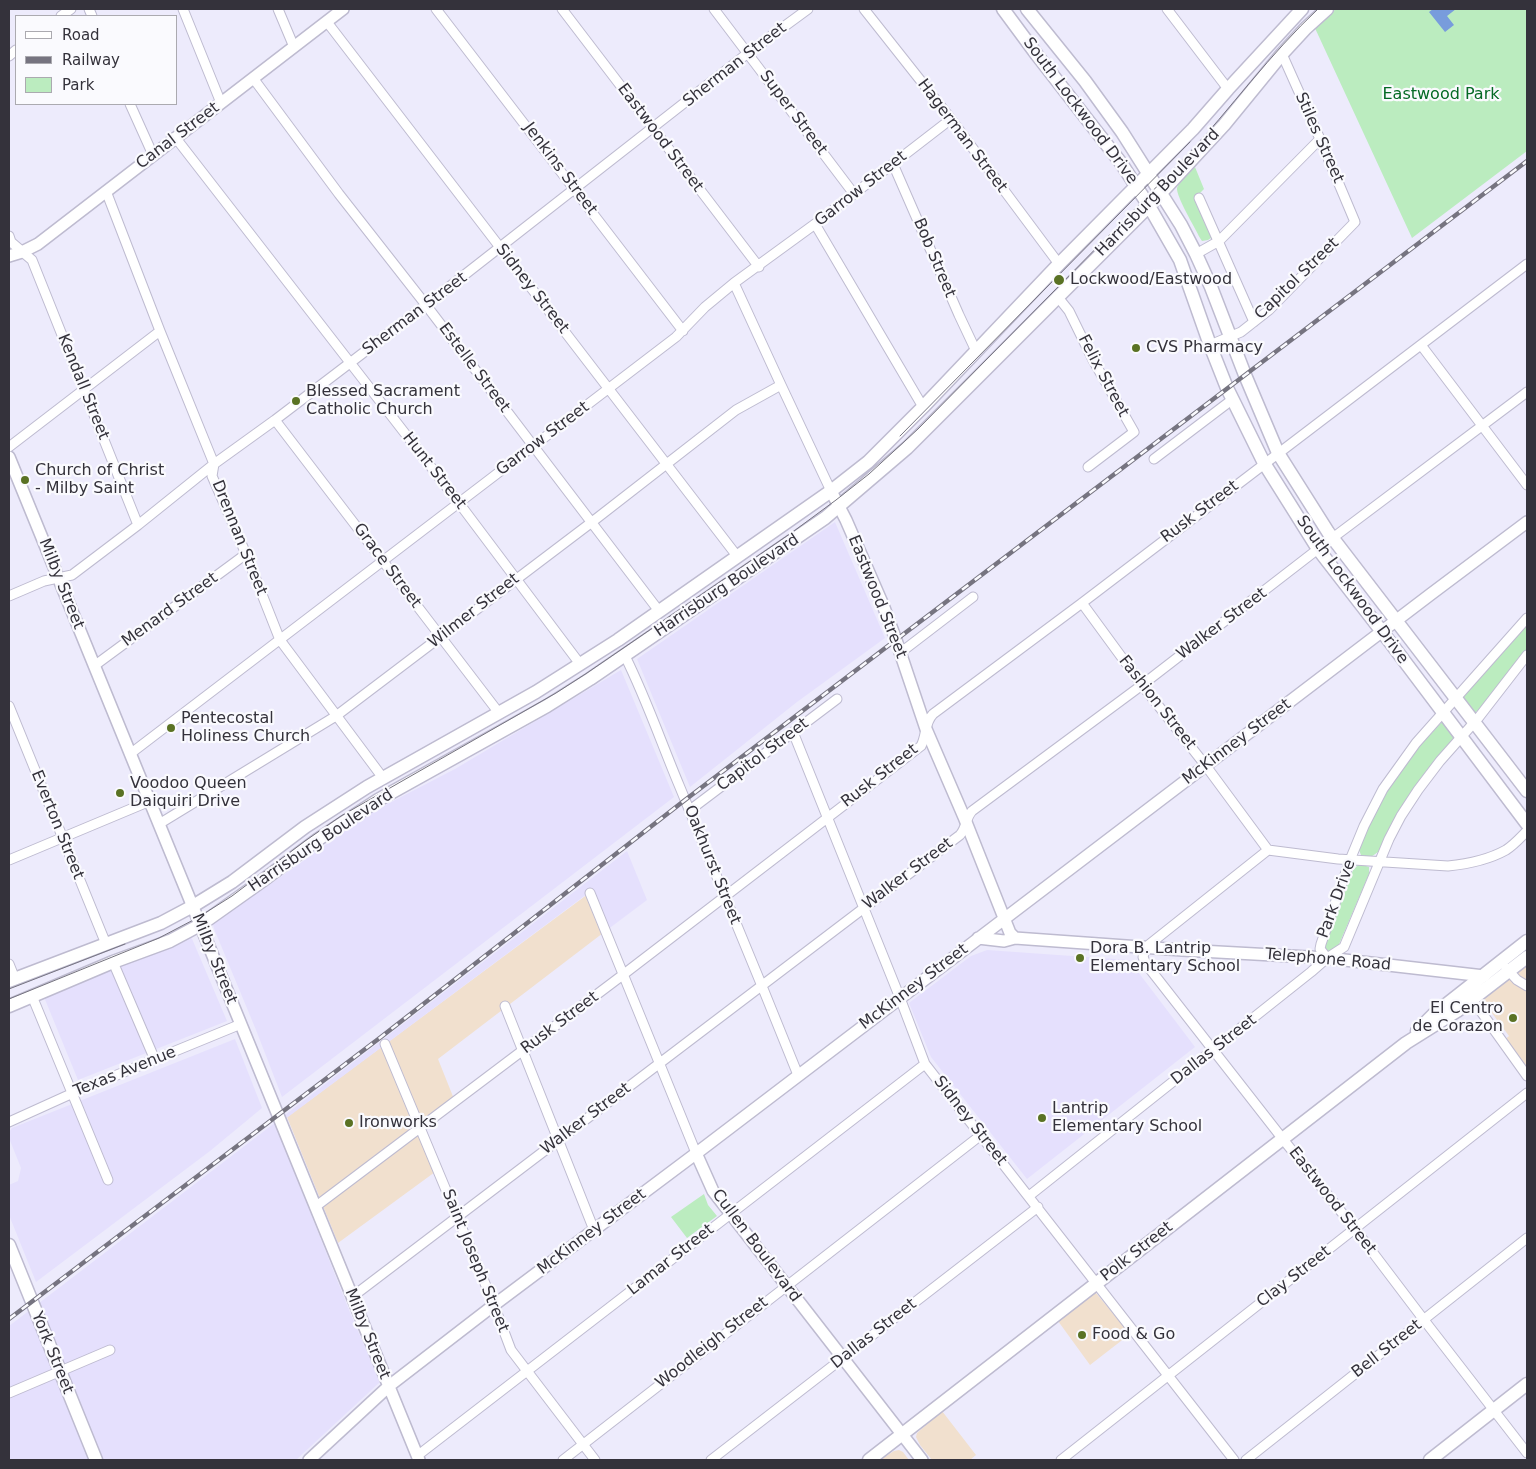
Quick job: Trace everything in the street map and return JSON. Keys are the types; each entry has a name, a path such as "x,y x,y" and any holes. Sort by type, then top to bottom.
{"main road":[{"name":"South Lockwood Drive","path":"1003,9 1121,163 1149,206 1180,260 1227,388 1264,463 1318,549 1527,824"},
{"name":"South Lockwood Drive","path":"1027,9 1085,81 1122,132 1150,174 1196,254 1278,453 1333,539 1527,791"},
{"name":"Harrisburg Boulevard","path":"12,980 161,924 193,906 232,882 305,827 383,778 536,692 618,640 831,491 868,462 924,407 1059,264 1193,129 1302,9"},
{"name":"Harrisburg Boulevard","path":"9,1006 113,962 170,941 200,924 317,840 378,800 547,706 625,656 839,507 907,448 1149,206 1224,125 1282,54 1327,9"},
{"path":"1068,95 1085,81"},
{"name":"Polk Street","path":"869,1460 1406,1043 1433,1015 1469,994 1505,967 1527,941"},
{"name":"Polk Street","path":"1469,994 1484,976 1527,957"},
{"name":"York Street","path":"9,1245 11,1260 96,1460"},
{"path":"1430,1460 1527,1384"}],"street":[{"path":"183,9 221,103"},
{"path":"278,9 294,47"},
{"name":"Canal Street","path":"9,256 38,244 343,9"},
{"name":"Jenkins Street","path":"436,9 684,331"},
{"name":"Super Street","path":"714,9 854,194"},
{"name":"Sherman Street","path":"9,596 44,582 72,574 138,525 214,464 275,420 501,248 748,53 808,9"},
{"name":"Hagerman Street","path":"864,9 951,119 1059,264"},
{"path":"1167,9 1228,89"},
{"name":"Eastwood Street","path":"567,10 653,129 759,266"},
{"name":"Sidney Street","path":"327,22 737,556"},
{"name":"Stiles Street","path":"1282,54 1355,222"},
{"name":"Estelle Street","path":"253,78 339,194 659,611"},
{"path":"130,105 152,155"},
{"name":"Garrow Street","path":"130,754 684,331 705,307 734,283 815,224 951,119"},
{"name":"Hunt Street","path":"175,137 459,503 580,664"},
{"path":"1196,254 1219,241 1320,139"},
{"name":"Bob Street","path":"893,164 976,351"},
{"name":"Drennan Street","path":"106,191 214,464 212,476 246,554 280,640 383,778"},
{"path":"1199,198 1254,322"},
{"name":"Capitol Street","path":"1210,345 1241,332 1254,322 1355,222"},
{"path":"815,224 924,407"},
{"name":"Kendall Street","path":"9,236 11,242 32,260 138,525"},
{"name":"Rusk Street","path":"316,1207 624,974 920,746 924,739 928,718 932,714 1082,603 1527,264"},
{"name":"Eastwood Street","path":"734,283 839,507 882,605 926,729 1004,918"},
{"name":"Felix Street","path":"1058,296 1069,312 1093,360 1134,432 1088,467"},
{"path":"9,447 160,331"},
{"path":"1421,345 1527,485"},
{"name":"Wilmer Street","path":"159,824 336,716 736,410 781,385"},
{"name":"Walker Street","path":"352,1297 960,835 965,829 967,817 972,811 1142,685 1318,549 1527,392"},
{"path":"1154,459 1233,399"},
{"name":"Grace Street","path":"275,420 499,713"},
{"name":"Milby Street","path":"10,462 418,1458"},
{"name":"McKinney Street","path":"309,1460 389,1386 494,1305 1527,522"},
{"name":"Menard Street","path":"94,666 246,554"},
{"path":"900,653 973,597"},
{"name":"Fashion Street","path":"1082,603 1268,850"},
{"name":"Park Drive","path":"1527,618 1416,744 1383,790 1364,826 1350,860 1321,944 1320,949 1327,958 1344,947 1378,862 1401,816 1418,790 1475,722 1527,655"},
{"name":"Oakhurst Street","path":"625,656 644,695 798,1075"},
{"name":"Capitol Street","path":"690,810 837,699"},
{"name":"Everton Street","path":"9,706 106,944"},
{"name":"Sidney Street","path":"792,732 925,1064 1234,1460"},
{"path":"9,860 150,801"},
{"path":"1146,947 1268,850 1350,860 1432,866 1466,864 1508,849 1527,831"},
{"name":"Cullen Boulevard","path":"590,893 713,1191 922,1460"},
{"path":"1004,918 1010,933 1015,938"},
{"name":"Telephone Road","path":"978,938 1004,941 1015,938 1327,958 1484,976"},
{"name":"Eastwood Street","path":"1146,947 1143,957 1146,964 1355,1229 1527,1453"},
{"name":"Dallas Street","path":"1028,1196 1214,1050 1327,958"},
{"path":"113,962 155,1060"},
{"path":"9,964 12,980"},
{"path":"1505,967 1516,980 1527,986"},
{"path":"1448,972 1458,979 1527,1076"},
{"path":"32,996 108,1180"},
{"path":"505,1006 594,1230"},
{"name":"Texas Avenue","path":"9,1122 73,1093 241,1024"},
{"name":"Saint Joseph Street","path":"385,1044 458,1217 511,1350 595,1460"},
{"name":"Lamar Street","path":"418,1458 527,1371 925,1064"},
{"name":"Clay Street","path":"1061,1460 1527,1093"},
{"name":"Woodleigh Street","path":"563,1460 981,1135"},
{"name":"Dallas Street","path":"711,1460 1038,1207"},
{"name":"Bell Street","path":"1246,1460 1527,1238"},
{"path":"9,1393 110,1350"}],"shaded area":[{"path":"835,522 885,638 797,702 690,787 637,659"},
{"path":"621,670 674,797 282,1097 215,931 213,925 215,921 372,812 455,769"},
{"path":"627,851 647,900 603,933 587,894 276,1126 351,1315 380,1382 296,1460 9,1460 9,1326"},
{"path":"588,894 603,933 438,1059 454,1099 416,1127 435,1172 338,1243 287,1117"},
{"path":"190,934 227,1021 78,1080 44,997"},
{"name":"Lantrip Elementary School","path":"987,950 1129,960 1195,1047 1027,1179 931,1057 909,1003 971,956"},
{"path":"1527,962 1527,1072 1503,1041 1509,1036 1483,1001 1484,996"},
{"path":"235,1039 262,1108 210,1151 36,1282 9,1215 9,1185 18,1181 21,1168 9,1138 9,1132 12,1128"},
{"path":"1096,1293 1130,1334 1090,1365 1058,1321"},
{"path":"942,1411 976,1455 970,1460 932,1460 920,1445 916,1437 917,1433"},
{"path":"899,1450 909,1460 880,1460 894,1451"}],"green space":[{"name":"Eastwood Park","path":"1336,9 1527,9 1527,151 1412,238 1314,26"},
{"path":"1195,167 1204,189 1199,194 1214,236 1202,241 1177,192 1178,185"},
{"path":"1527,625 1527,651 1474,714 1463,697"},
{"path":"1442,722 1455,738 1402,806 1378,852 1371,857 1361,855 1359,850 1370,822 1391,783 1415,751"},
{"path":"1358,865 1369,867 1369,874 1337,949 1325,953 1324,948 1353,870"},
{"path":"704,1194 708,1205 717,1216 687,1238 671,1217"}],"water":[{"path":"1433,9 1456,9 1447,16 1454,25 1445,32 1429,12"}],"tram line":[{"path":"9,999 159,938 197,918 232,896 341,816 556,693 587,673 836,500 869,474 918,429 1186,157 1283,44 1318,9"},
{"path":"900,436 1190,142"},
{"path":"9,989 125,944"}],"railway":[{"path":"9,1319 381,1037 685,800 1527,161"}],"place":[{"name":"Lockwood/Eastwood","path":"1059,280"},
{"name":"CVS Pharmacy","path":"1136,348"},
{"name":"Blessed Sacrament Catholic Church","path":"296,401"},
{"name":"Church of Christ - Milby Saint","path":"25,480"},
{"name":"Pentecostal Holiness Church","path":"171,728"},
{"name":"Voodoo Queen Daiquiri Drive","path":"120,793"},
{"name":"Dora B. Lantrip Elementary School","path":"1080,958"},
{"name":"El Centro de Corazon","path":"1513,1018"},
{"name":"Lantrip Elementary School","path":"1042,1118"},
{"name":"Ironworks","path":"349,1123"},
{"name":"Food & Go","path":"1082,1335"}]}
